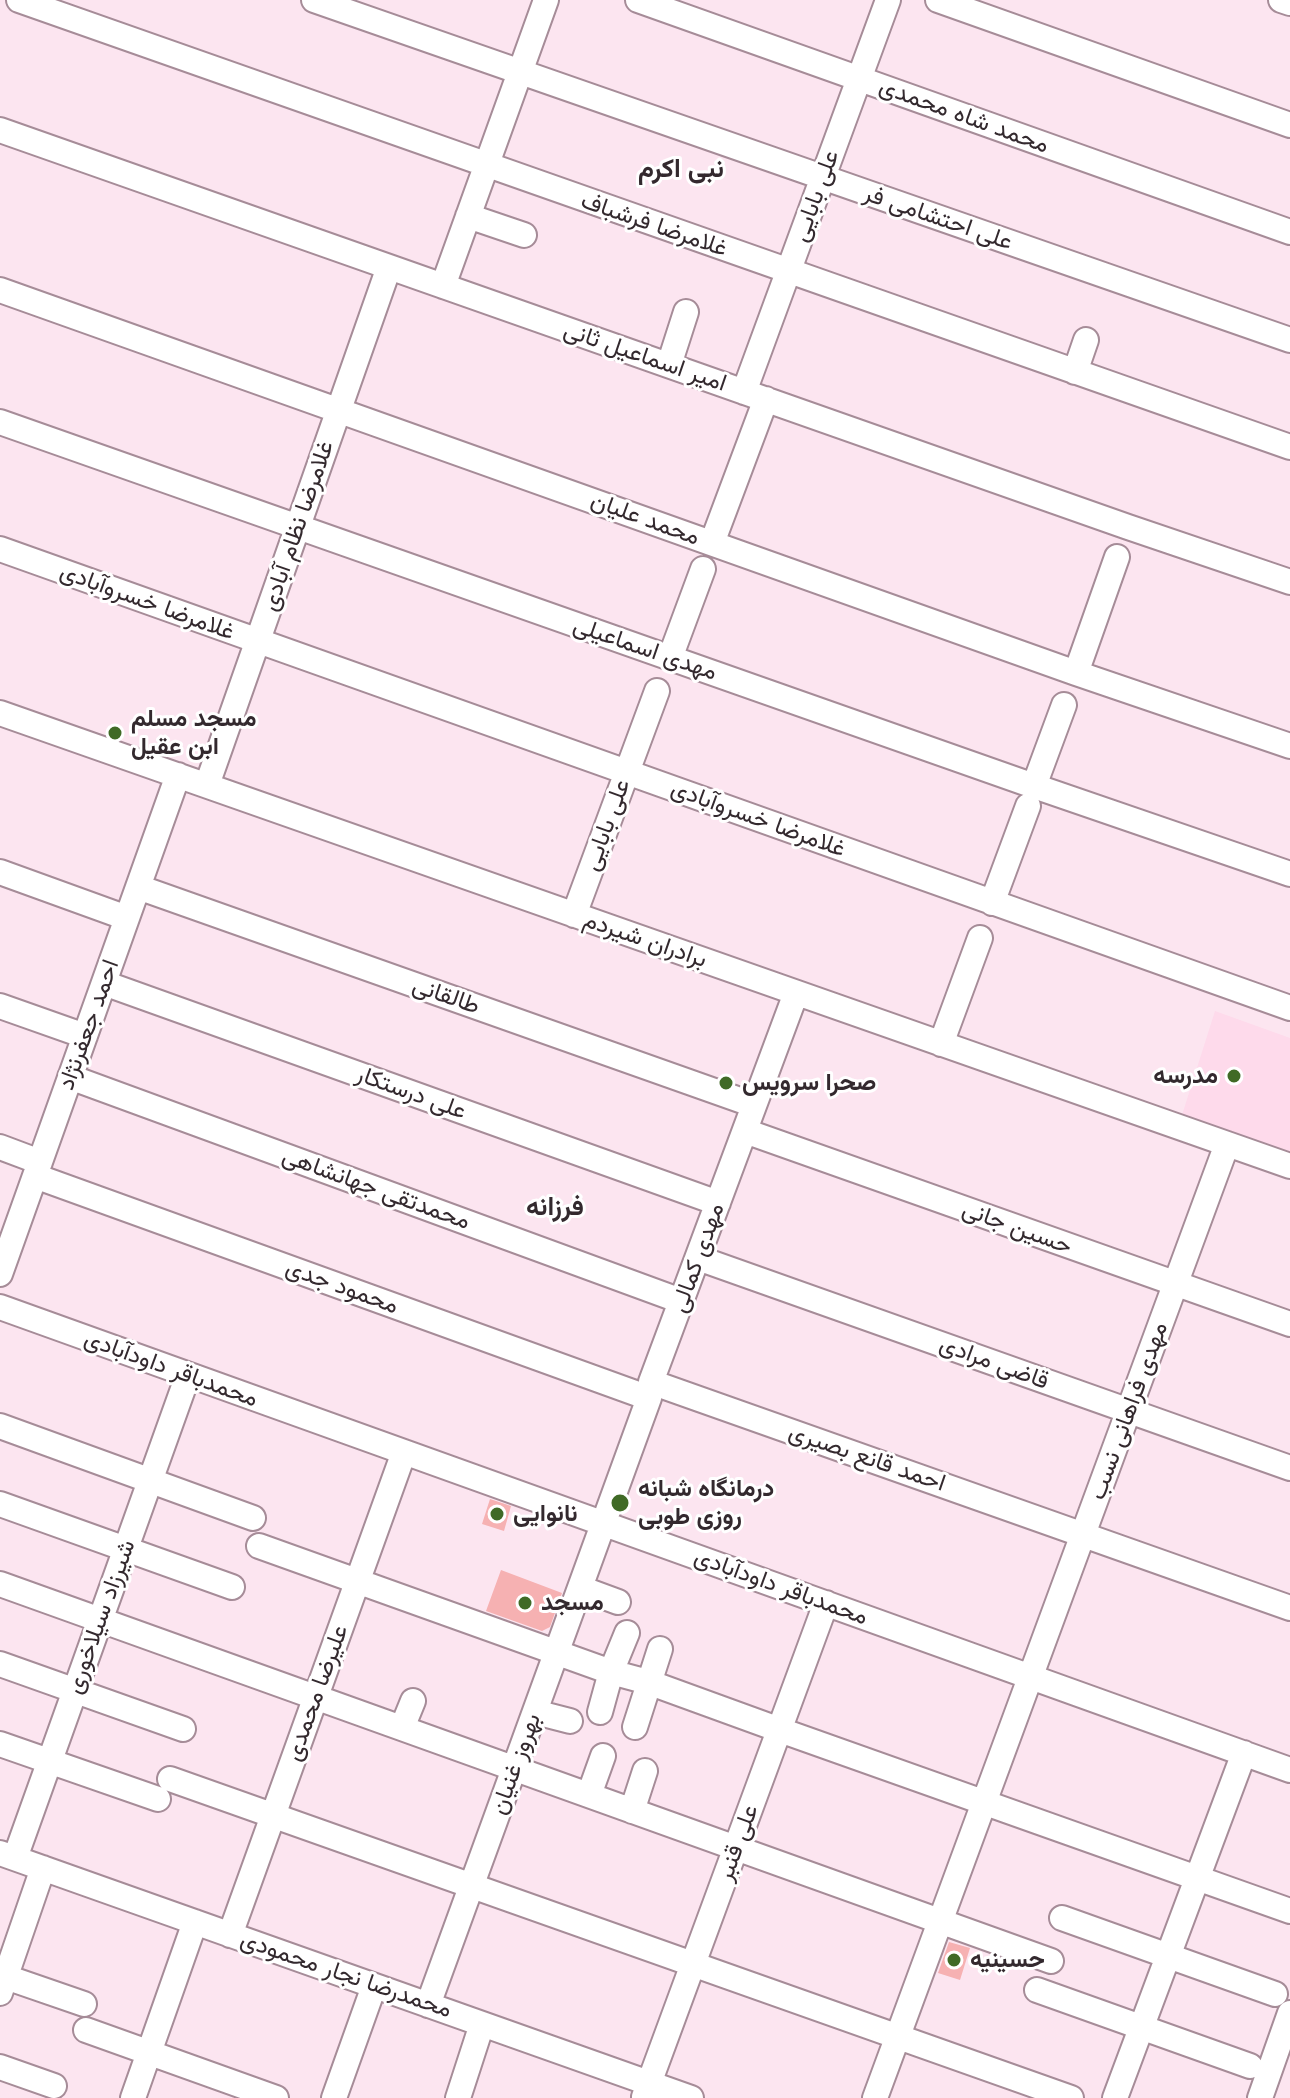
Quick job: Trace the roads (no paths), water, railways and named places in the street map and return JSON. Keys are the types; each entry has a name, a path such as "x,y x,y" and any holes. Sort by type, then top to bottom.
{"street":[{"name":"غلامرضا فرشباف","path":"19,0 1290,447"},
{"name":"علی احتشامی فر","path":"314,0 1290,340"},
{"path":"443,286 546,0"},
{"name":"محمد شاه محمدی","path":"638,0 1290,232"},
{"name":"علی بابایی","path":"712,543 788,272 888,0"},
{"path":"938,0 1290,125"},
{"path":"1281,0 1290,3"},
{"name":"امیر اسماعیل ثانی","path":"0,130 1290,582"},
{"path":"468,216 524,235"},
{"name":"غلامرضا نظام آبادی","path":"207,785 389,267"},
{"name":"محمد علیان","path":"0,290 1076,673 1290,746"},
{"path":"669,365 686,312"},
{"path":"1075,372 1086,340"},
{"name":"مهدی اسماعیلی","path":"0,422 670,658 1031,796 1290,874"},
{"name":"غلامرضا خسروآبادی","path":"0,549 1290,1008"},
{"path":"1076,673 1117,557"},
{"path":"670,658 703,569"},
{"name":"علی بابایی","path":"574,915 657,691"},
{"path":"992,903 1064,705"},
{"name":"برادران شیردم","path":"0,713 1290,1166"},
{"name":"احمد جعفرنژاد","path":"0,1274 178,775"},
{"path":"0,872 127,918"},
{"name":"طالقانی","path":"138,887 754,1105"},
{"path":"941,1044 980,938"},
{"name":"علی درستکار","path":"104,983 718,1203"},
{"name":"مهدی کمالی","path":"603,1524 681,1301 796,993"},
{"path":"0,1006 85,1036"},
{"name":"محمدتقی جهانشاهی","path":"70,1077 681,1301"},
{"name":"حسین جانی","path":"745,1131 1290,1324"},
{"name":"مهدی فراهانی نسب","path":"875,2098 1227,1144"},
{"name":"محمود جدی","path":"0,1147 38,1169 650,1390"},
{"name":"قاضی مرادی","path":"698,1258 1290,1468"},
{"name":"محمدباقر داودآبادی","path":"0,1307 1290,1770"},
{"name":"شیرزاد سیلاخوری","path":"8,1856 50,1761 188,1375"},
{"name":"احمد قانع بصیری","path":"650,1390 1083,1534 1290,1608"},
{"path":"0,1426 253,1518"},
{"name":"علیرضا محمدی","path":"230,1935 404,1452"},
{"path":"0,1504 232,1587"},
{"name":"بهروز غنیان","path":"428,2005 603,1524"},
{"path":"259,1546 1290,1911"},
{"path":"0,1584 1051,1961"},
{"path":"580,1588 618,1602"},
{"name":"علی قنبر","path":"647,2091 826,1603"},
{"path":"600,1712 611,1672 627,1633"},
{"path":"635,1727 660,1649"},
{"path":"0,1664 183,1729"},
{"path":"402,1728 413,1701"},
{"path":"535,1712 570,1721"},
{"path":"0,1744 50,1761 273,1816 1071,2098"},
{"path":"1115,2098 1244,1753"},
{"path":"589,1795 603,1756"},
{"path":"632,1811 645,1771"},
{"name":"محمدرضا نجار محمودی","path":"8,1856 482,2024 647,2091 691,2098"},
{"path":"43,1868 2,1982 84,2004"},
{"path":"1062,1918 1168,1956 1286,2010 1260,2098"},
{"path":"133,2098 195,1922"},
{"path":"334,2098 374,1986"},
{"path":"1037,1990 1250,2066"},
{"path":"458,2098 482,2024"},
{"path":"86,2030 276,2098"},
{"path":"0,2067 54,2086"}],"place":[{"name":"مسجد مسلم ابن عقیل","path":"115,733"},
{"name":"مدرسه","path":"1234,1076"},
{"name":"صحرا سرویس","path":"726,1083"},
{"name":"درمانگاه شبانه روزی طوبی","path":"620,1503"},
{"name":"نانوایی","path":"497,1514"},
{"name":"مسجد","path":"525,1603"},
{"name":"حسینیه","path":"954,1960"}],"district":[{"name":"نبی اکرم","path":"681,170"},
{"name":"فرزانه","path":"555,1208"}]}
